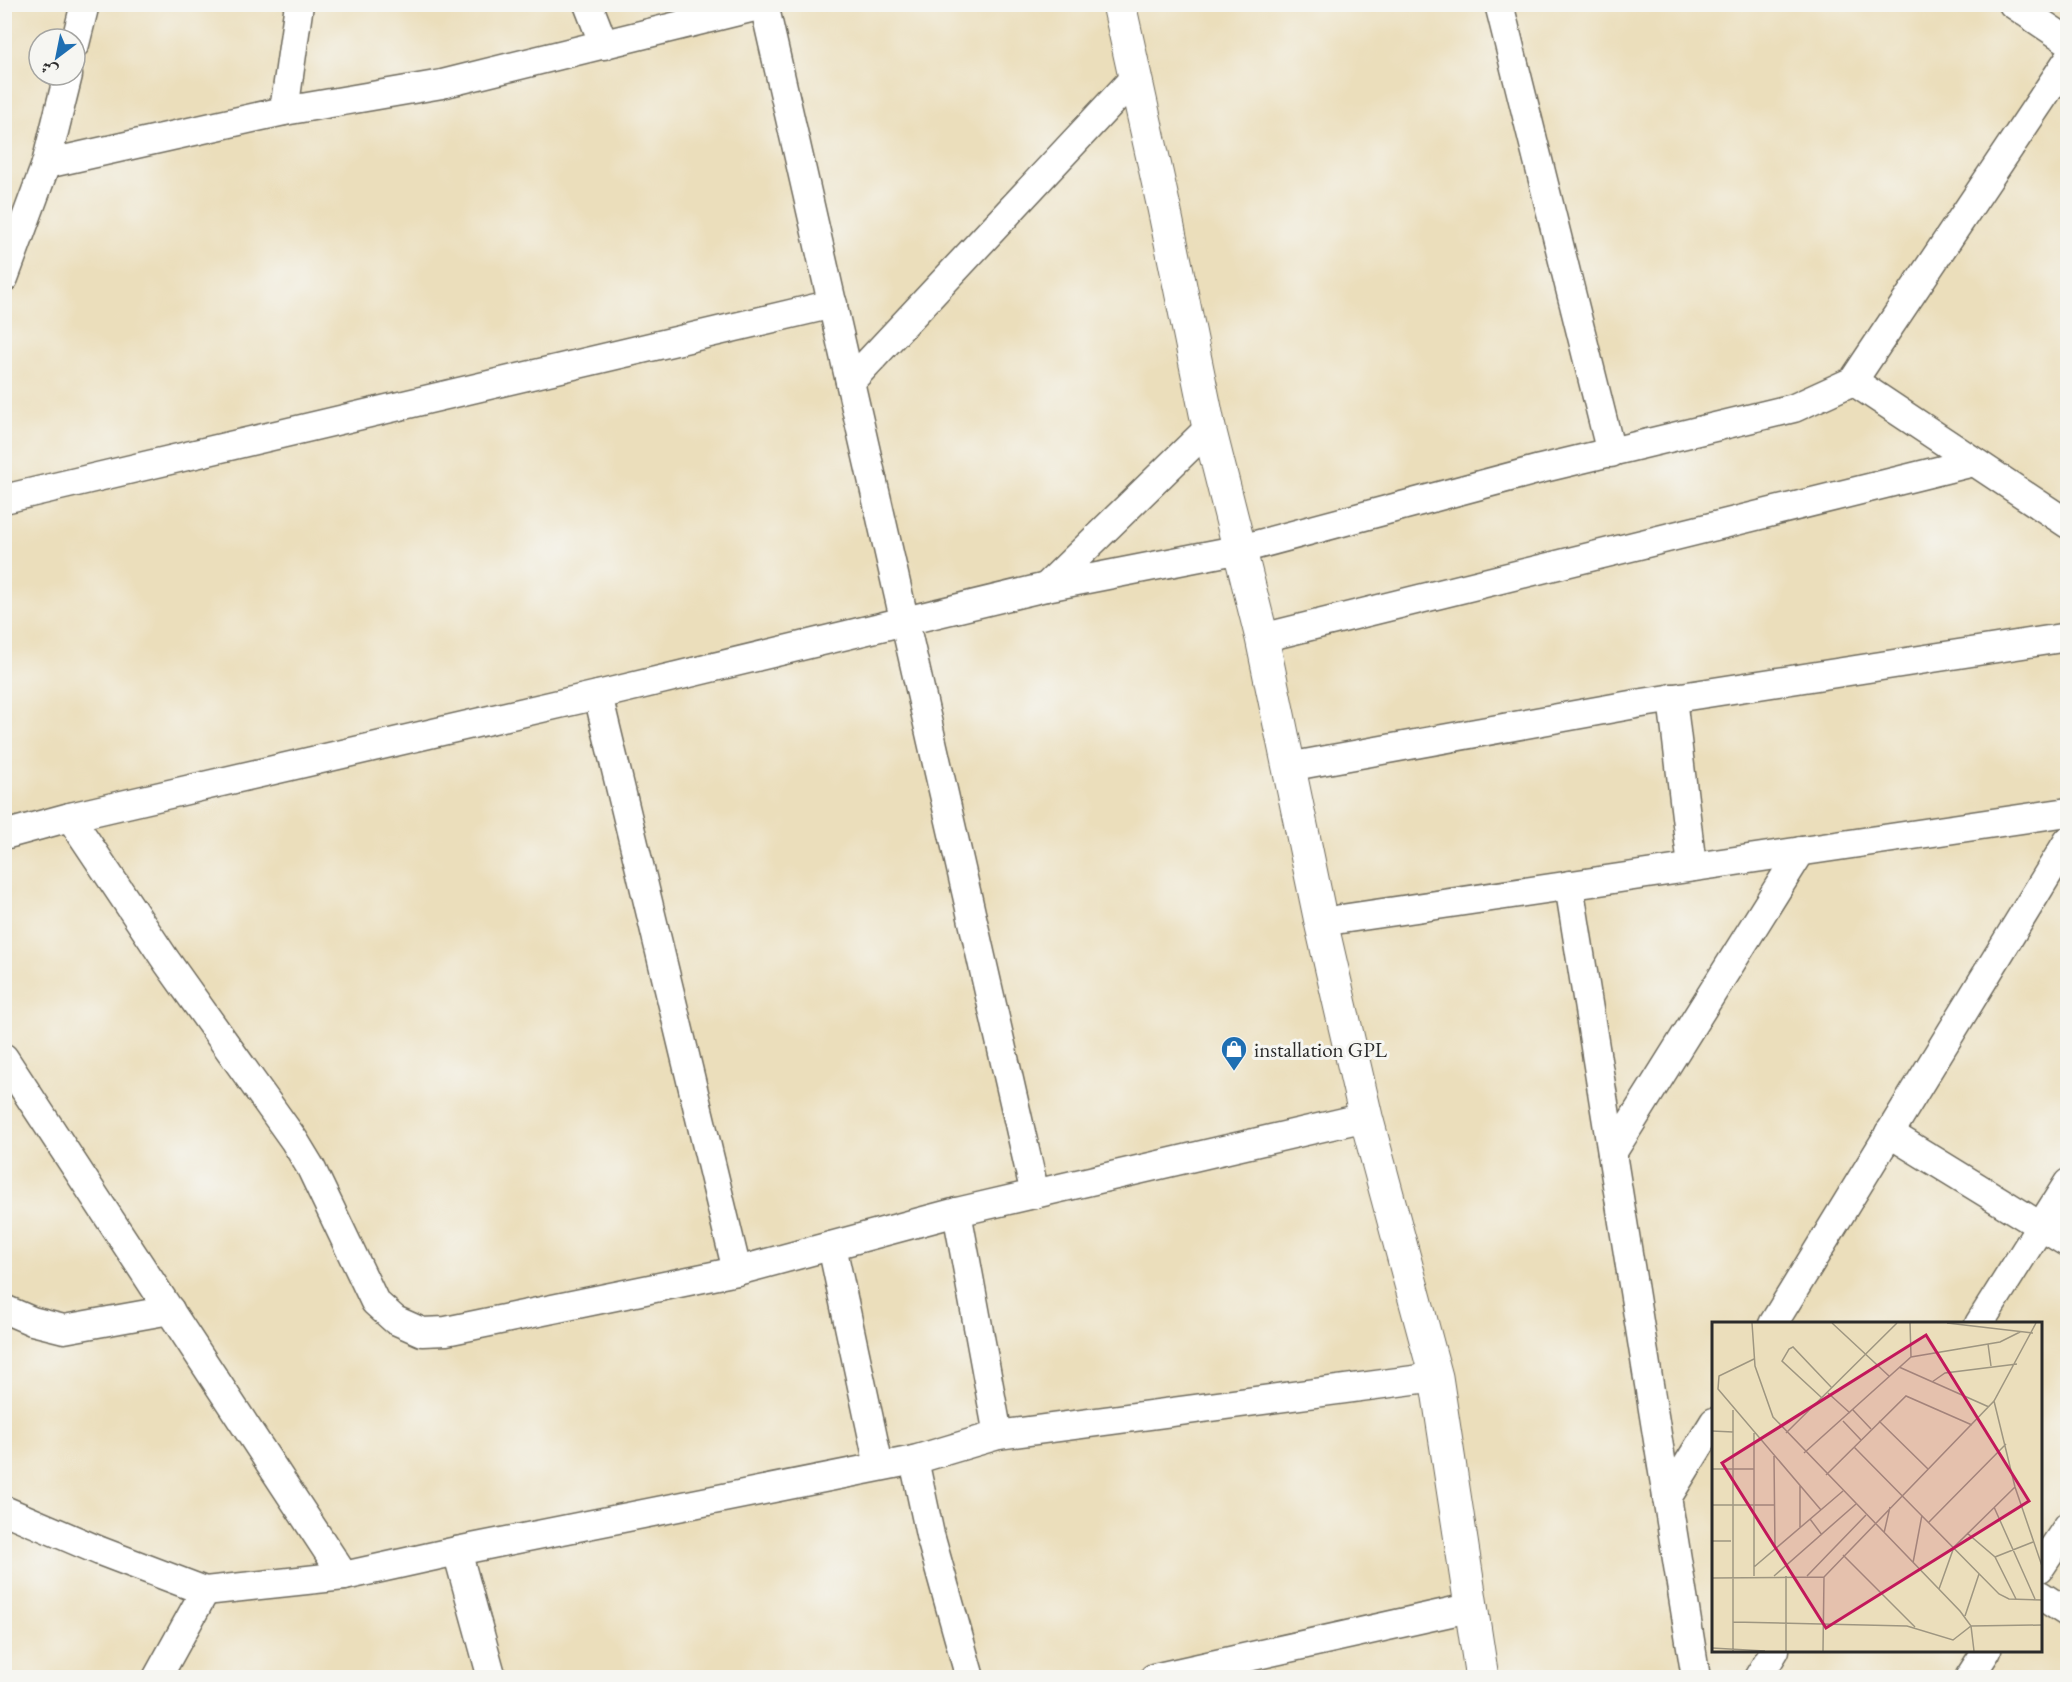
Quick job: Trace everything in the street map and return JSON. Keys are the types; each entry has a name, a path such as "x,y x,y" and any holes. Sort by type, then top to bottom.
{"main road":[{"path":"1119,4 1209,428 1262,638 1321,922 1366,1117 1436,1377 1482,1677"}],"street":[{"path":"79,27 85,4"},
{"path":"284,111 298,4"},
{"path":"588,4 604,45"},
{"path":"1499,4 1611,453"},
{"path":"2013,4 2067,41"},
{"path":"46,164 284,111 442,84 765,5 1035,1194"},
{"path":"4,835 70,817 598,695 1046,587 1240,549 1540,469 1794,408 1853,381 2067,60"},
{"path":"850,382 1135,76"},
{"path":"4,278 46,164 65,87"},
{"path":"4,499 833,304"},
{"path":"1853,381 2067,524"},
{"path":"1046,587 1209,428"},
{"path":"1262,638 1974,462"},
{"path":"1288,767 1672,698 2067,637"},
{"path":"598,695 737,1271"},
{"path":"1672,698 1692,867"},
{"path":"1321,922 2067,812"},
{"path":"70,817 167,962 294,1140 311,1168 375,1302 395,1320 422,1332 446,1331 737,1271 957,1212 1366,1117"},
{"path":"1774,1322 2067,841"},
{"path":"1612,1153 1801,851"},
{"path":"1569,885 1696,1677"},
{"path":"4,1058 344,1576"},
{"path":"1889,1133 2067,1243"},
{"path":"1980,1322 2067,1182"},
{"path":"957,1212 998,1435"},
{"path":"832,1246 879,1466"},
{"path":"4,1309 32,1321 64,1329 170,1310"},
{"path":"4,1510 100,1551 205,1591 344,1576 457,1551 914,1460 998,1435 1436,1377"},
{"path":"1667,1498 1712,1424"},
{"path":"914,1460 930,1535 970,1677"},
{"path":"2042,1565 2067,1526"},
{"path":"457,1551 492,1677"},
{"path":"157,1677 205,1591"},
{"path":"2042,1596 2067,1612"},
{"path":"1154,1677 1473,1607"},
{"path":"1758,1677 1774,1652"},
{"path":"1969,1677 1986,1652"}],"place":[{"name":"installation GPL","path":"1234,1072"}]}
